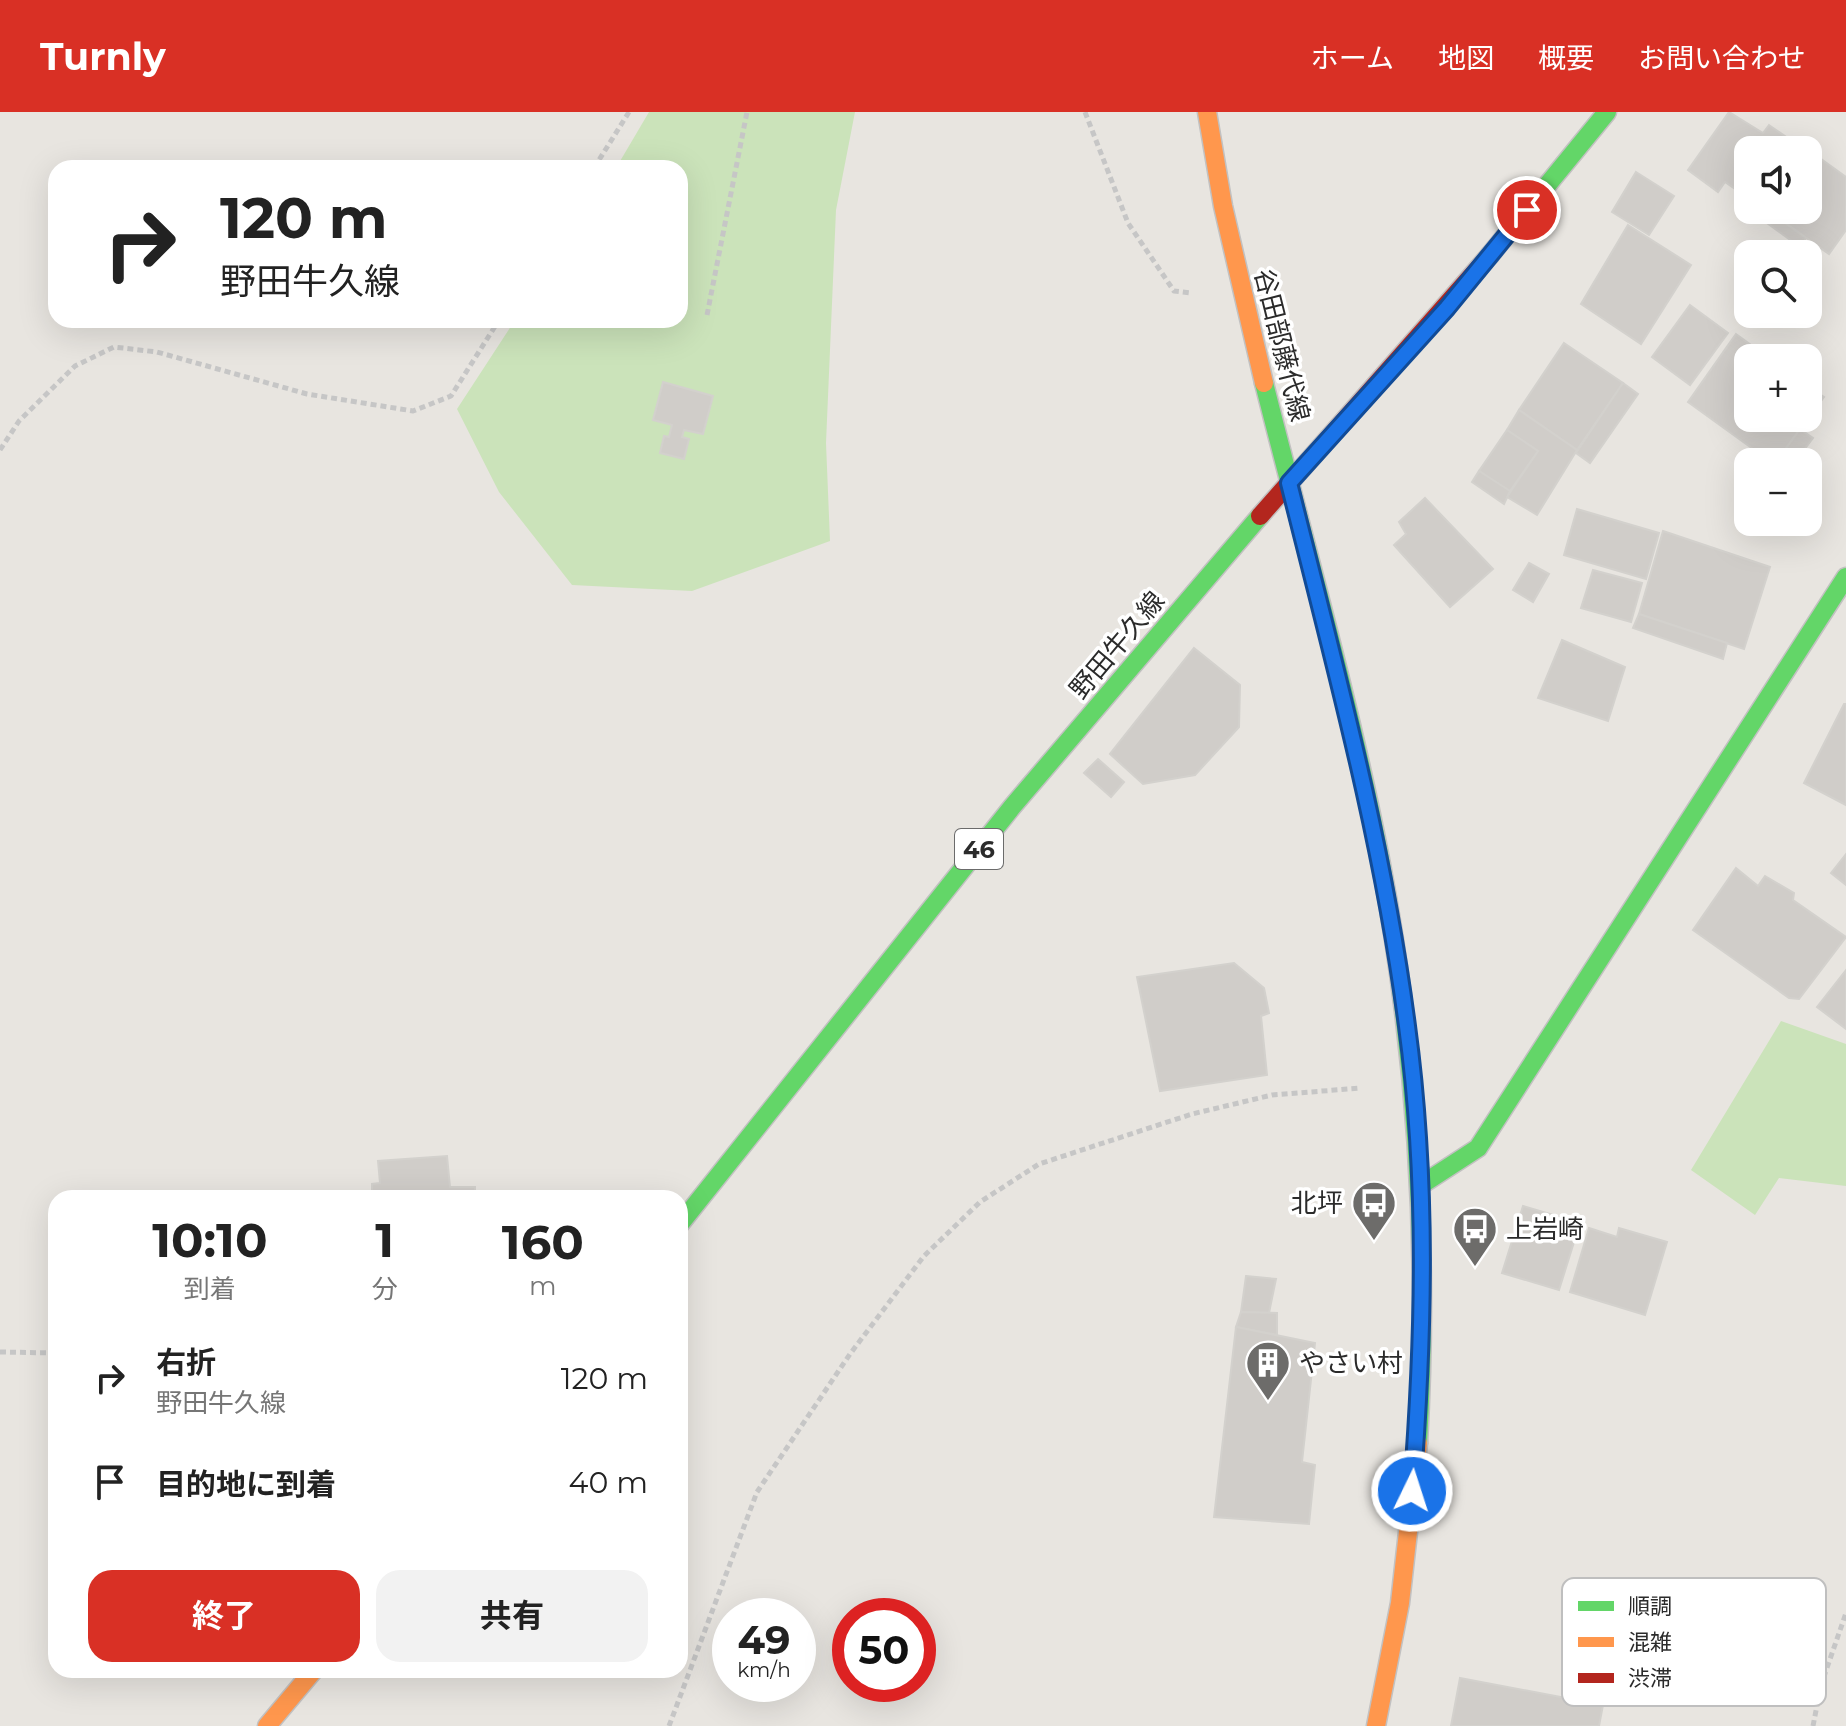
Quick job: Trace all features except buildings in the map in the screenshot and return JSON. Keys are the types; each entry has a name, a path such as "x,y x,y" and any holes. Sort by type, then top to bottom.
{"main road":[{"name":"谷田部藤代線","path":"1207,112 1238,274 1354,738 1386,890 1414,1084 1421,1185 1423,1353 1410,1519 1389,1670 1376,1726"},
{"name":"野田牛久線","path":"688,1214 1012,807 1289,483 1447,308 1607,112"},
{"path":"1421,1185 1478,1148 1846,577"},
{"path":"267,1726 307,1678"}],"path":[{"path":"599,160 629,112"},
{"path":"707,315 747,112"},
{"path":"1085,112 1128,223 1174,291 1188,295 1238,274"},
{"path":"0,450 19,421 75,366 114,347 157,352 307,394 413,411 451,396 494,328"},
{"path":"688,1675 757,1492 850,1354 924,1256 980,1202 1039,1164 1192,1114 1272,1095 1414,1084"},
{"path":"0,1352 48,1353"},
{"path":"1826,1671 1846,1613"},
{"path":"669,1726 687,1678"},
{"path":"1813,1726 1817,1706"}],"green space":[{"path":"649,112 855,112 836,210 826,443 830,541 692,591 572,585 499,492 457,409 510,328 688,328 688,160 621,160"},
{"path":"1781,1021 1846,1044 1846,1186 1779,1178 1755,1215 1691,1170"}],"traffic: fast":[{"path":"1490,255 1607,112"},
{"path":"1264,383 1354,739 1393,931 1411,1077 1421,1223 1418,1443"},
{"path":"688,1214 1012,807 1260,516"},
{"path":"1421,1185 1478,1148 1846,577"}],"traffic: slow":[{"path":"1207,112 1223,206 1264,383"},
{"path":"1376,1726 1400,1603 1418,1443"},
{"path":"267,1726 307,1678"}],"traffic: jam":[{"path":"1260,516 1490,255"}],"place":[{"name":"北坪","path":"1374,1242"},
{"name":"上岩崎","path":"1475,1268"},
{"name":"やさい村","path":"1268,1402"}],"route":[{"path":"1412,1491 1423,1353 1423,1263 1421,1185 1407,1026 1386,890 1354,738 1289,483 1447,308 1527,210"}]}
